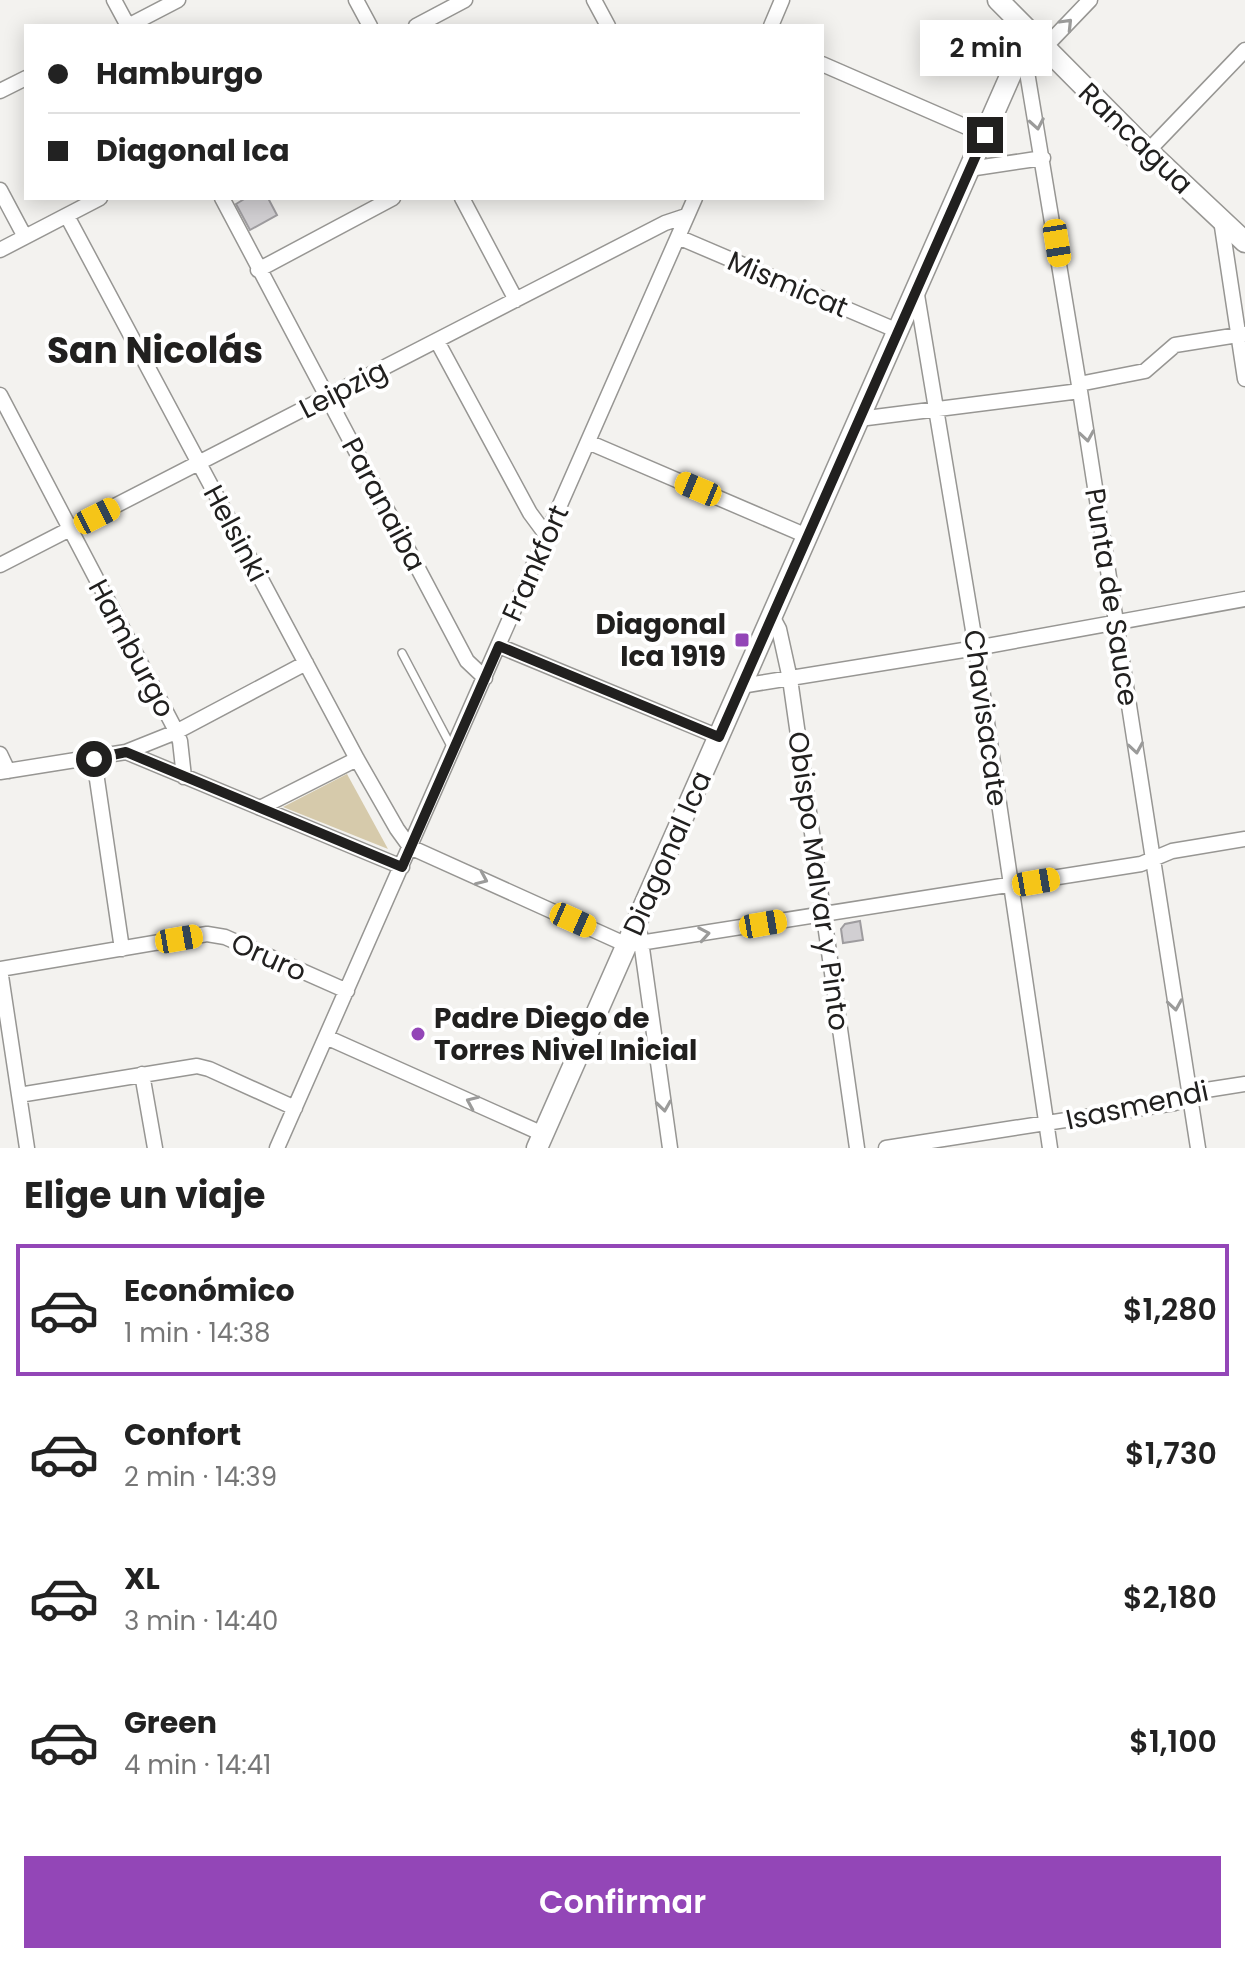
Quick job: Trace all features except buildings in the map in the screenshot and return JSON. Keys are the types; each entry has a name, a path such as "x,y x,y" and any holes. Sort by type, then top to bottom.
{"main road":[{"name":"Rancagua","path":"998,0 1026,39 1044,48 1245,242"},
{"name":"Diagonal Ica","path":"540,1141 634,944 639,918 1026,39"}],"street":[{"path":"114,0 127,24"},
{"path":"132,24 178,0"},
{"path":"356,0 369,24"},
{"path":"420,24 465,0"},
{"path":"594,0 607,24"},
{"path":"772,24 782,0"},
{"path":"1044,48 1090,0"},
{"name":"Punta de Sauce","path":"1026,39 1198,1148"},
{"path":"1148,151 1245,50"},
{"path":"824,65 985,135"},
{"path":"0,91 24,79"},
{"path":"969,169 1043,158"},
{"path":"0,190 25,237"},
{"path":"0,250 96,200"},
{"name":"Paranaiba","path":"223,200 467,661 485,678"},
{"path":"258,270 389,200"},
{"path":"463,200 516,300"},
{"name":"Frankfort","path":"277,1148 694,200"},
{"name":"Helsinki","path":"67,216 357,759 410,847"},
{"name":"Leipzig","path":"0,565 665,223 686,216"},
{"path":"1221,220 1242,335 1245,379"},
{"name":"Mismicat","path":"678,237 898,331"},
{"name":"Chavisacate","path":"916,289 976,648 1050,1148"},
{"path":"859,419 1080,387 1145,371 1175,345 1242,335"},
{"path":"437,341 530,513 547,536"},
{"name":"Hamburgo","path":"0,395 176,732 184,777"},
{"path":"588,442 807,536"},
{"path":"741,686 976,648 1245,599"},
{"name":"Obispo Malvar y Pinto","path":"772,616 779,629 790,679 857,1148"},
{"path":"499,646 719,737"},
{"path":"0,754 4,772 126,752 176,732 306,663"},
{"name":"Hamburgo","path":"126,752 402,867"},
{"path":"94,759 122,949"},
{"path":"260,808 357,759"},
{"path":"410,847 634,944 1141,864 1172,851 1245,839"},
{"name":"Oruro","path":"0,969 216,934 347,991"},
{"path":"634,944 670,1148"},
{"path":"0,969 27,1148"},
{"path":"326,1037 540,1141"},
{"path":"19,1095 197,1066 295,1108"},
{"path":"142,1074 155,1148"},
{"name":"Isasmendi","path":"886,1148 1175,1103 1206,1090 1245,1084"}],"lane":[{"path":"402,653 453,750"}],"shaded area":[{"path":"347,774 388,849 283,807"}],"place":[{"name":"Diagonal Ica 1919","path":"742,640"},
{"name":"Padre Diego de Torres Nivel Inicial","path":"418,1034"}],"district":[{"name":"San Nicolás","path":"155,350"}],"route":[{"path":"94,759 126,752 402,867 499,646 719,737 985,135"}]}
